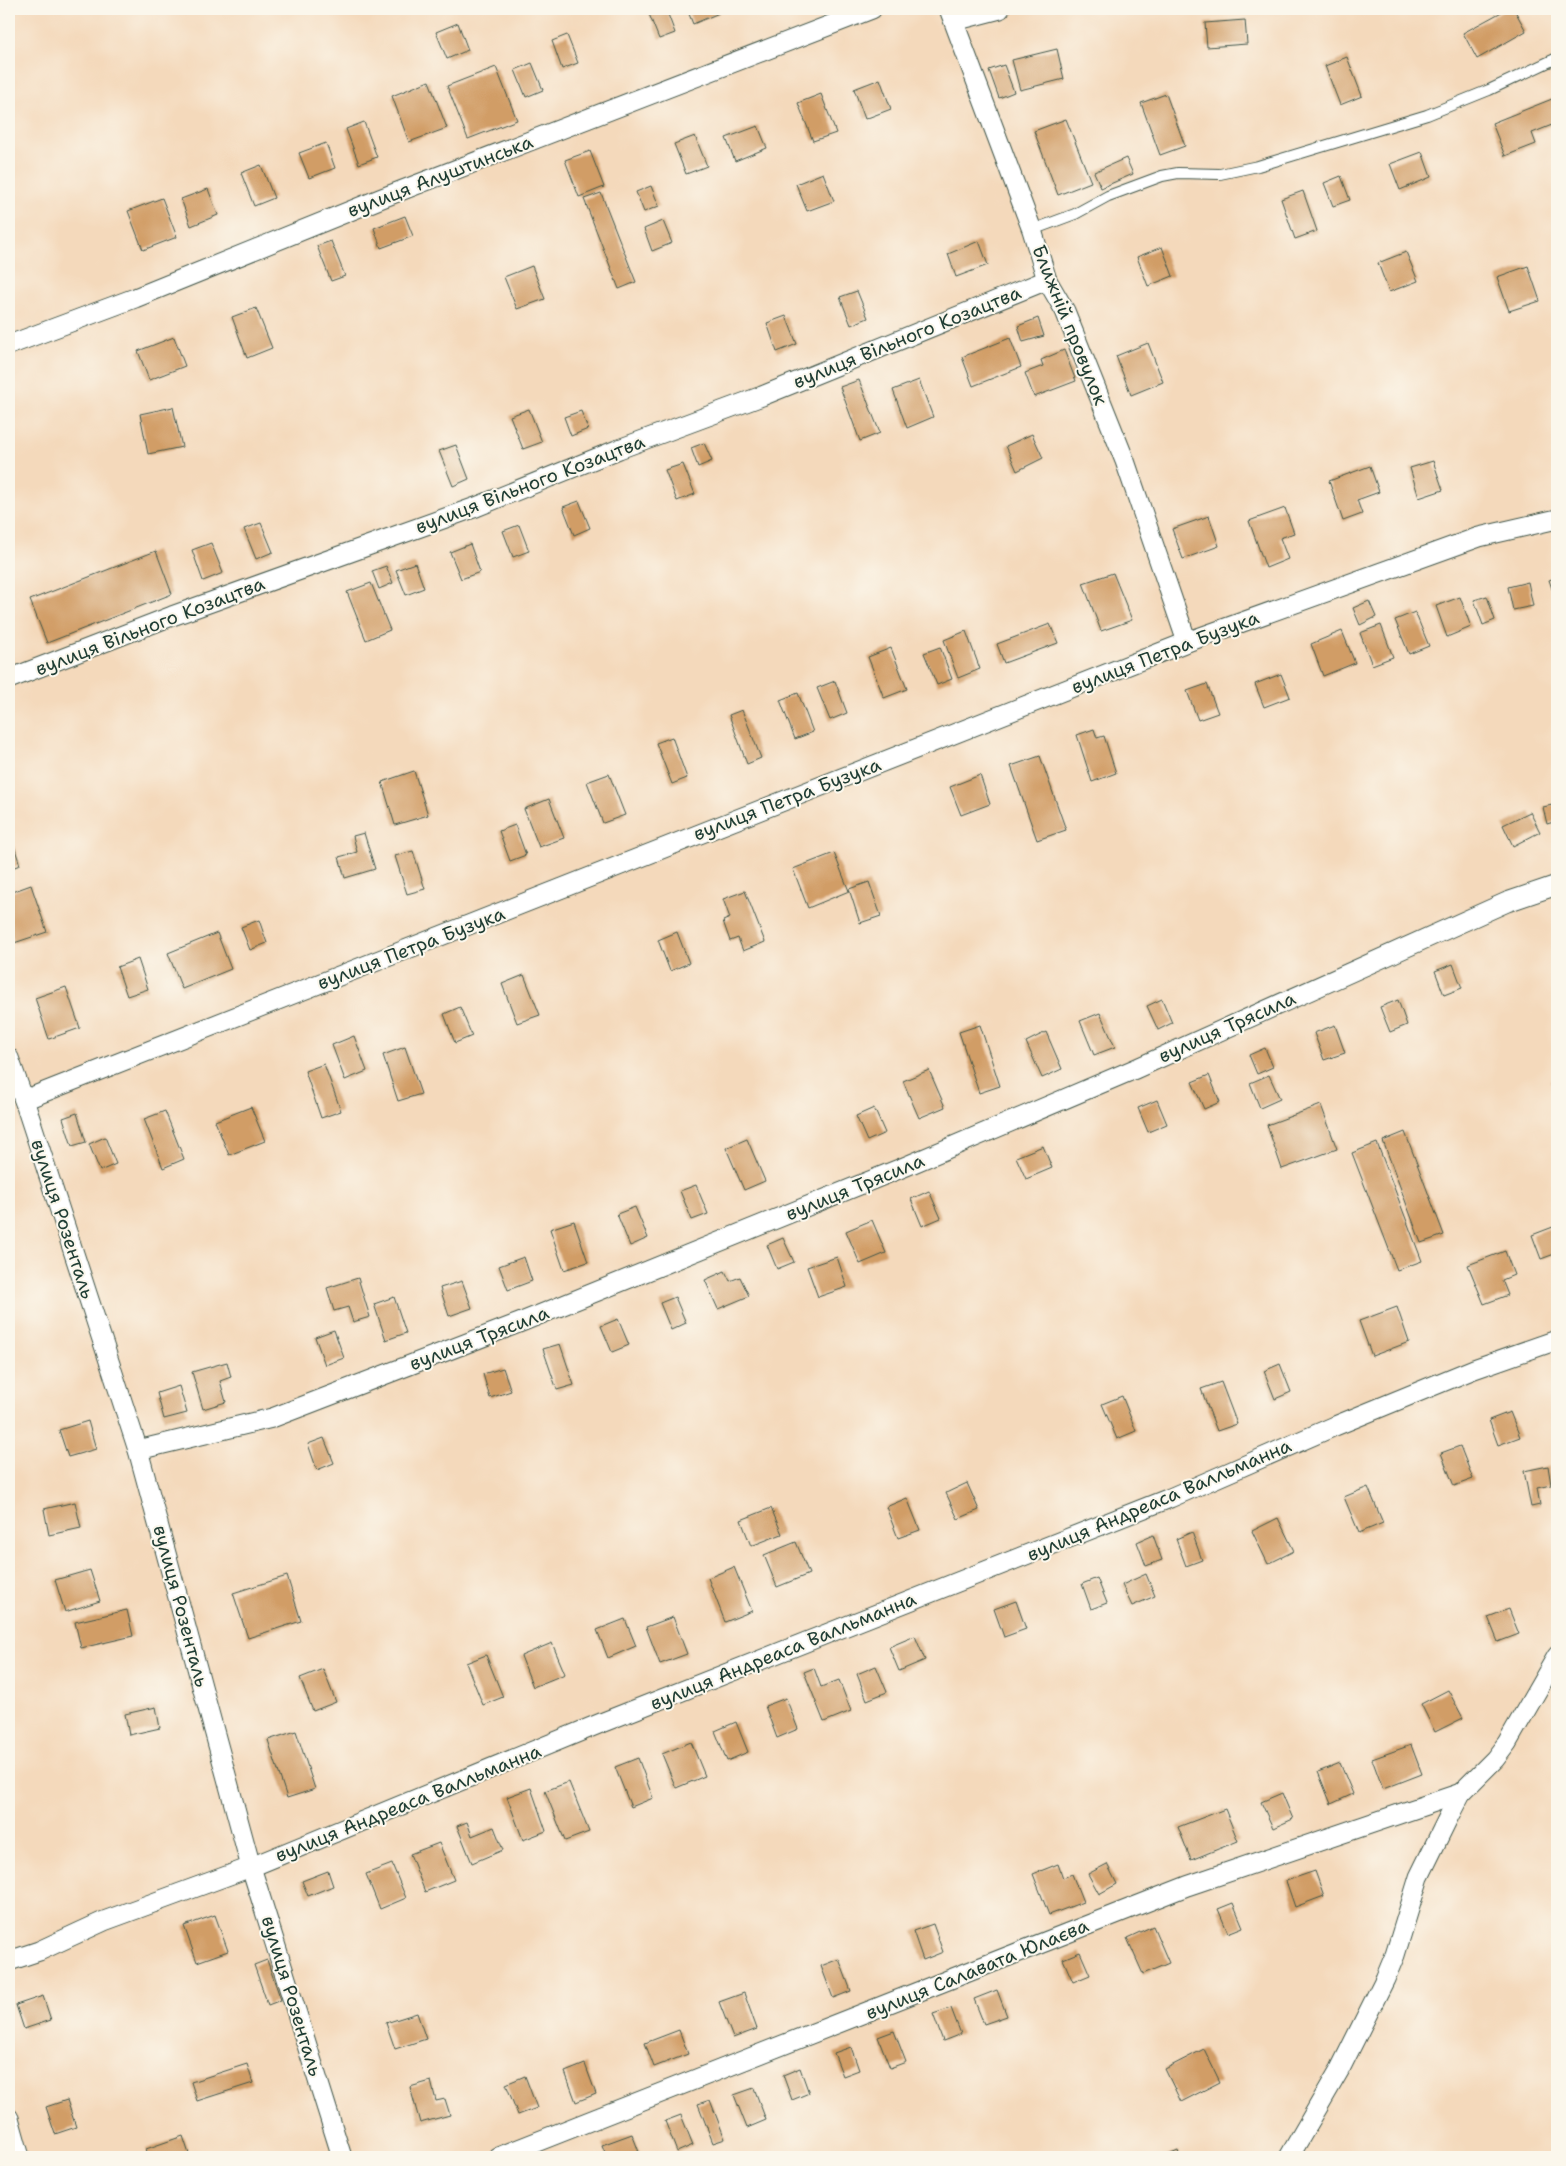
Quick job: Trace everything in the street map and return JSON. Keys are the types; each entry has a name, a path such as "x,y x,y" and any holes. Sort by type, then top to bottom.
{"street":[{"name":"вулиця Алуштинська","path":"9,345 135,298 382,198 872,9"},
{"path":"951,15 1000,9"},
{"name":"Ближній провулок","path":"951,15 1032,230 1047,280 1064,311 1125,461 1188,642"},
{"name":"вулиця Вільного Козацтва","path":"9,679 172,616 476,507 619,449 762,396 1047,280"},
{"name":"вулиця Петра Бузука","path":"24,1100 1188,642 1479,537 1557,519"},
{"name":"вулиця Трясила","path":"138,1450 272,1418 519,1323 904,1167 1135,1069 1507,902 1557,885"},
{"name":"вулиця Розенталь","path":"9,1058 138,1450 251,1867 342,2157"},
{"name":"вулиця Андреаса Валльманна","path":"9,1961 38,1951 104,1921 251,1867 601,1723 1170,1498 1335,1426 1474,1369 1557,1340"},
{"path":"1289,2157 1340,2069 1385,1979 1396,1954 1419,1877 1461,1793 1495,1759 1507,1743 1557,1656"},
{"name":"вулиця Салавата Юлаєва","path":"498,2157 1187,1886 1461,1793"},
{"path":"9,2118 20,2157"}],"lane":[{"path":"1032,230 1076,214 1108,196 1162,176 1178,173 1220,174 1258,166 1427,115 1489,90 1557,58"}],"building":[{"path":"647,9 666,9 675,33 659,39"},
{"path":"687,9 717,9 719,13 693,24"},
{"path":"1507,9 1514,9 1526,31 1477,59 1463,33"},
{"path":"1245,20 1247,44 1207,47 1205,23"},
{"path":"458,23 468,50 447,59 436,32"},
{"path":"567,35 578,63 562,69 552,41"},
{"path":"1057,49 1064,79 1020,90 1012,60"},
{"path":"1347,57 1362,96 1340,105 1325,66"},
{"path":"532,63 543,90 526,97 515,70"},
{"path":"1004,65 1014,92 999,98 989,70"},
{"path":"496,67 517,120 468,139 447,86"},
{"path":"880,79 891,109 865,119 854,89"},
{"path":"429,81 447,128 409,142 392,96"},
{"path":"821,94 836,133 813,141 798,103"},
{"path":"1166,94 1185,146 1160,155 1141,103"},
{"path":"1557,97 1557,123 1532,133 1536,144 1505,156 1492,123"},
{"path":"1066,119 1091,182 1058,195 1034,131"},
{"path":"364,122 377,157 359,164 346,129"},
{"path":"758,126 767,148 735,161 726,138"},
{"path":"695,136 707,166 686,174 674,144"},
{"path":"326,143 335,168 309,178 299,153"},
{"path":"590,151 604,187 579,197 565,160"},
{"path":"1422,152 1431,177 1400,190 1390,164"},
{"path":"1126,158 1133,174 1101,188 1094,172"},
{"path":"261,165 274,198 254,206 241,173"},
{"path":"823,173 834,201 807,211 796,184"},
{"path":"1341,176 1350,200 1333,206 1324,183"},
{"path":"651,186 659,206 644,212 636,192"},
{"path":"208,189 218,215 191,226 181,199"},
{"path":"1303,191 1317,231 1295,239 1281,199"},
{"path":"601,193 636,282 619,289 584,199"},
{"path":"162,198 177,237 143,250 128,211"},
{"path":"405,216 413,236 381,248 374,228"},
{"path":"663,221 672,243 652,251 644,229"},
{"path":"331,241 345,276 331,281 317,246"},
{"path":"979,241 988,265 956,277 948,254"},
{"path":"1162,247 1173,276 1148,286 1137,257"},
{"path":"1406,252 1418,281 1389,292 1378,263"},
{"path":"532,266 545,299 517,309 504,277"},
{"path":"1528,266 1540,301 1509,311 1497,277"},
{"path":"857,291 868,318 851,325 840,297"},
{"path":"256,308 272,348 247,358 232,317"},
{"path":"786,316 797,344 777,352 767,323"},
{"path":"1038,318 1044,336 1023,342 1018,326"},
{"path":"174,337 185,366 149,380 138,351"},
{"path":"1010,338 1021,367 973,386 962,357"},
{"path":"1148,343 1163,382 1131,395 1116,356"},
{"path":"1064,350 1076,381 1034,397 1025,373 1043,366 1041,360"},
{"path":"859,380 880,433 860,441 840,387"},
{"path":"919,380 933,417 907,428 893,390"},
{"path":"173,407 182,447 148,454 140,414"},
{"path":"529,409 542,442 523,449 510,416"},
{"path":"581,411 588,429 571,436 564,417"},
{"path":"1032,434 1043,458 1017,471 1006,446"},
{"path":"704,443 712,461 698,467 691,448"},
{"path":"456,445 469,479 453,486 439,451"},
{"path":"1433,461 1443,490 1419,498 1410,468"},
{"path":"683,464 695,494 677,501 665,470"},
{"path":"1370,466 1379,492 1357,500 1362,514 1343,521 1329,481"},
{"path":"579,501 590,528 574,535 563,507"},
{"path":"1285,508 1294,533 1280,538 1288,559 1266,568 1249,521"},
{"path":"1209,516 1219,546 1183,559 1172,529"},
{"path":"261,523 273,552 256,559 244,529"},
{"path":"519,525 529,551 513,557 503,531"},
{"path":"211,543 223,573 203,581 192,550"},
{"path":"470,544 480,572 461,579 450,552"},
{"path":"156,551 172,594 47,643 30,600"},
{"path":"415,563 424,588 406,595 396,570"},
{"path":"386,566 393,583 379,589 372,571"},
{"path":"1113,573 1132,620 1101,631 1083,583"},
{"path":"1557,577 1557,603 1549,580"},
{"path":"1528,582 1533,606 1513,610 1508,587"},
{"path":"371,583 390,630 366,640 347,592"},
{"path":"1487,596 1495,620 1483,625 1474,600"},
{"path":"1460,597 1471,627 1447,637 1436,606"},
{"path":"1369,601 1376,617 1360,625 1353,608"},
{"path":"1415,612 1429,646 1409,654 1395,620"},
{"path":"1050,624 1058,643 1004,663 997,644"},
{"path":"1381,625 1393,657 1372,665 1360,633"},
{"path":"966,631 980,669 958,678 944,640"},
{"path":"1342,631 1355,663 1323,676 1311,644"},
{"path":"940,647 952,679 937,685 924,653"},
{"path":"891,648 907,689 884,698 868,657"},
{"path":"1281,674 1290,697 1264,707 1255,684"},
{"path":"835,681 847,713 830,720 817,688"},
{"path":"1207,684 1218,713 1198,720 1187,691"},
{"path":"798,693 813,732 795,739 780,700"},
{"path":"742,710 761,758 747,764 729,715"},
{"path":"1094,729 1097,738 1104,736 1116,773 1092,782 1077,735"},
{"path":"672,737 687,778 672,784 656,743"},
{"path":"1040,756 1066,830 1037,840 1011,766"},
{"path":"414,771 428,815 395,825 382,782"},
{"path":"609,774 625,815 603,823 587,782"},
{"path":"980,775 990,804 961,815 950,787"},
{"path":"549,799 564,838 539,847 524,809"},
{"path":"1557,804 1557,821 1547,824 1543,807"},
{"path":"1530,812 1540,832 1513,846 1503,825"},
{"path":"515,825 526,855 510,861 499,831"},
{"path":"364,833 375,869 345,878 339,857 357,852 353,836"},
{"path":"14,846 20,865 9,869 9,848"},
{"path":"413,851 425,889 407,894 395,856"},
{"path":"834,853 849,891 808,908 793,869"},
{"path":"869,882 881,916 860,923 849,889"},
{"path":"31,885 47,932 14,943 9,927 9,893"},
{"path":"745,891 765,942 743,951 738,938 730,941 723,921 730,918 723,899"},
{"path":"259,920 267,943 250,950 241,927"},
{"path":"677,932 689,963 670,971 658,940"},
{"path":"217,933 231,969 182,989 168,953"},
{"path":"138,959 148,989 127,996 117,967"},
{"path":"1453,964 1462,988 1444,995 1435,971"},
{"path":"524,975 540,1015 517,1023 502,984"},
{"path":"66,987 80,1028 49,1039 35,998"},
{"path":"1162,999 1172,1023 1158,1030 1147,1006"},
{"path":"1398,1000 1407,1025 1390,1032 1380,1007"},
{"path":"460,1007 472,1036 455,1043 444,1014"},
{"path":"1100,1013 1115,1047 1094,1055 1080,1021"},
{"path":"980,1025 1000,1086 979,1093 959,1032"},
{"path":"1335,1025 1345,1053 1324,1060 1314,1033"},
{"path":"1046,1032 1062,1069 1042,1078 1026,1042"},
{"path":"354,1036 367,1071 345,1080 332,1045"},
{"path":"405,1047 421,1094 398,1101 383,1055"},
{"path":"1265,1048 1273,1067 1257,1074 1249,1055"},
{"path":"324,1064 341,1111 321,1118 305,1071"},
{"path":"929,1070 945,1107 919,1118 903,1081"},
{"path":"1209,1075 1220,1102 1204,1109 1192,1082"},
{"path":"1269,1075 1280,1099 1260,1108 1250,1083"},
{"path":"1557,1079 1557,1099 1551,1081"},
{"path":"1157,1100 1167,1124 1148,1132 1138,1108"},
{"path":"1321,1105 1337,1149 1282,1169 1267,1125"},
{"path":"251,1107 265,1141 229,1155 215,1121"},
{"path":"874,1108 885,1133 867,1141 856,1116"},
{"path":"165,1111 184,1159 163,1168 144,1119"},
{"path":"77,1113 86,1142 72,1146 63,1118"},
{"path":"1405,1132 1444,1235 1421,1243 1383,1141"},
{"path":"105,1137 116,1164 100,1171 89,1144"},
{"path":"747,1139 765,1181 744,1190 726,1148"},
{"path":"1377,1143 1422,1261 1397,1270 1352,1153"},
{"path":"1043,1146 1052,1168 1026,1179 1016,1157"},
{"path":"696,1185 708,1214 692,1220 680,1191"},
{"path":"929,1191 941,1218 922,1226 911,1199"},
{"path":"635,1207 648,1238 630,1246 617,1214"},
{"path":"872,1220 886,1253 860,1264 846,1231"},
{"path":"574,1221 588,1262 564,1270 550,1229"},
{"path":"1553,1227 1557,1239 1557,1253 1541,1259 1532,1235"},
{"path":"783,1238 794,1262 777,1269 767,1245"},
{"path":"1505,1251 1514,1275 1502,1280 1508,1295 1484,1304 1468,1265"},
{"path":"524,1257 532,1281 508,1290 499,1266"},
{"path":"837,1257 847,1287 818,1297 807,1267"},
{"path":"725,1271 730,1281 740,1277 749,1296 718,1309 705,1280"},
{"path":"358,1278 370,1317 353,1322 348,1307 334,1311 327,1288"},
{"path":"462,1281 472,1308 449,1316 440,1288"},
{"path":"394,1297 406,1333 386,1340 374,1304"},
{"path":"675,1297 686,1323 671,1330 660,1303"},
{"path":"1397,1307 1409,1342 1372,1356 1359,1321"},
{"path":"618,1319 629,1345 612,1352 601,1326"},
{"path":"334,1330 344,1358 325,1365 315,1337"},
{"path":"560,1344 574,1385 557,1390 543,1349"},
{"path":"227,1362 231,1377 220,1381 226,1402 203,1409 192,1372"},
{"path":"1280,1364 1291,1392 1275,1399 1264,1371"},
{"path":"503,1368 511,1391 490,1398 483,1374"},
{"path":"1221,1382 1237,1424 1217,1431 1201,1389"},
{"path":"179,1386 187,1413 164,1419 157,1393"},
{"path":"1122,1396 1136,1431 1117,1439 1102,1404"},
{"path":"1510,1412 1520,1437 1498,1445 1489,1420"},
{"path":"88,1421 96,1449 68,1457 59,1430"},
{"path":"324,1438 334,1463 317,1470 308,1444"},
{"path":"1460,1446 1473,1479 1454,1486 1441,1453"},
{"path":"1548,1466 1551,1485 1537,1488 1540,1505 1531,1507 1524,1471"},
{"path":"967,1483 979,1510 958,1519 946,1493"},
{"path":"1368,1487 1383,1523 1359,1533 1344,1497"},
{"path":"907,1498 920,1530 898,1538 886,1507"},
{"path":"75,1502 81,1528 49,1535 44,1509"},
{"path":"771,1508 782,1534 751,1546 741,1520"},
{"path":"1278,1518 1294,1551 1268,1564 1252,1531"},
{"path":"1192,1532 1202,1560 1186,1566 1176,1539"},
{"path":"1153,1535 1162,1560 1146,1566 1137,1542"},
{"path":"796,1542 809,1574 777,1587 764,1555"},
{"path":"734,1567 752,1611 725,1622 708,1578"},
{"path":"90,1570 100,1601 65,1612 55,1580"},
{"path":"1146,1574 1155,1596 1132,1606 1122,1585"},
{"path":"287,1576 301,1621 248,1638 233,1593"},
{"path":"1097,1578 1107,1603 1091,1609 1082,1584"},
{"path":"1016,1601 1026,1629 1004,1637 994,1609"},
{"path":"1509,1609 1519,1634 1498,1642 1488,1617"},
{"path":"127,1610 133,1636 81,1648 75,1622"},
{"path":"673,1617 687,1654 660,1664 646,1627"},
{"path":"625,1619 636,1646 608,1658 597,1630"},
{"path":"915,1636 925,1660 899,1671 889,1647"},
{"path":"552,1643 565,1674 533,1687 521,1656"},
{"path":"486,1655 503,1697 483,1705 466,1663"},
{"path":"876,1666 887,1692 867,1700 857,1674"},
{"path":"814,1668 821,1687 839,1680 851,1711 824,1722 804,1672"},
{"path":"323,1669 336,1702 313,1711 300,1678"},
{"path":"1448,1690 1463,1718 1435,1732 1421,1704"},
{"path":"786,1698 798,1729 777,1738 765,1706"},
{"path":"156,1707 160,1728 129,1735 125,1714"},
{"path":"736,1722 748,1752 727,1761 715,1731"},
{"path":"296,1731 315,1789 287,1798 268,1740"},
{"path":"691,1742 705,1776 676,1788 662,1754"},
{"path":"1411,1745 1422,1774 1383,1789 1372,1759"},
{"path":"638,1758 653,1798 631,1807 615,1767"},
{"path":"1340,1763 1353,1794 1331,1804 1318,1772"},
{"path":"569,1782 589,1832 565,1841 545,1791"},
{"path":"531,1788 546,1831 523,1840 507,1797"},
{"path":"1282,1793 1293,1819 1273,1828 1261,1802"},
{"path":"1225,1809 1238,1841 1191,1860 1178,1827"},
{"path":"467,1822 472,1836 494,1827 503,1850 472,1863 457,1826"},
{"path":"439,1843 454,1880 425,1892 410,1854"},
{"path":"392,1864 406,1898 380,1909 366,1874"},
{"path":"1058,1864 1063,1878 1072,1874 1083,1902 1049,1915 1033,1874"},
{"path":"1107,1864 1117,1884 1099,1894 1088,1874"},
{"path":"328,1871 333,1886 308,1896 302,1881"},
{"path":"1315,1871 1324,1896 1295,1907 1286,1881"},
{"path":"1233,1903 1243,1927 1228,1933 1218,1909"},
{"path":"215,1915 228,1951 197,1962 184,1926"},
{"path":"933,1924 943,1952 923,1960 913,1931"},
{"path":"1153,1926 1169,1963 1143,1974 1127,1938"},
{"path":"1080,1952 1090,1975 1073,1982 1063,1959"},
{"path":"839,1959 851,1991 833,1998 821,1966"},
{"path":"267,1960 281,2000 268,2005 254,1965"},
{"path":"997,1990 1007,2016 984,2024 974,1999"},
{"path":"744,1993 757,2029 733,2038 719,2002"},
{"path":"43,1996 51,2020 24,2029 16,2005"},
{"path":"951,2008 961,2034 943,2041 933,2014"},
{"path":"417,2013 426,2039 395,2049 386,2023"},
{"path":"679,2030 688,2054 654,2067 645,2043"},
{"path":"894,2031 906,2062 890,2068 878,2037"},
{"path":"851,2047 859,2070 843,2076 834,2053"},
{"path":"1204,2049 1220,2082 1181,2102 1165,2069"},
{"path":"247,2064 253,2083 197,2101 191,2082"},
{"path":"585,2064 596,2094 576,2102 565,2072"},
{"path":"800,2068 809,2093 792,2100 783,2075"},
{"path":"525,2076 537,2108 518,2115 506,2084"},
{"path":"431,2081 436,2101 445,2099 450,2115 420,2123 410,2087"},
{"path":"754,2088 766,2120 747,2128 734,2095"},
{"path":"67,2100 76,2127 55,2134 46,2107"},
{"path":"710,2100 725,2139 713,2143 698,2104"},
{"path":"681,2115 693,2145 677,2152 665,2121"},
{"path":"632,2134 641,2157 607,2157 602,2145"},
{"path":"183,2136 190,2157 149,2157 146,2149"},
{"path":"1178,2151 1180,2157 1164,2157"}]}
